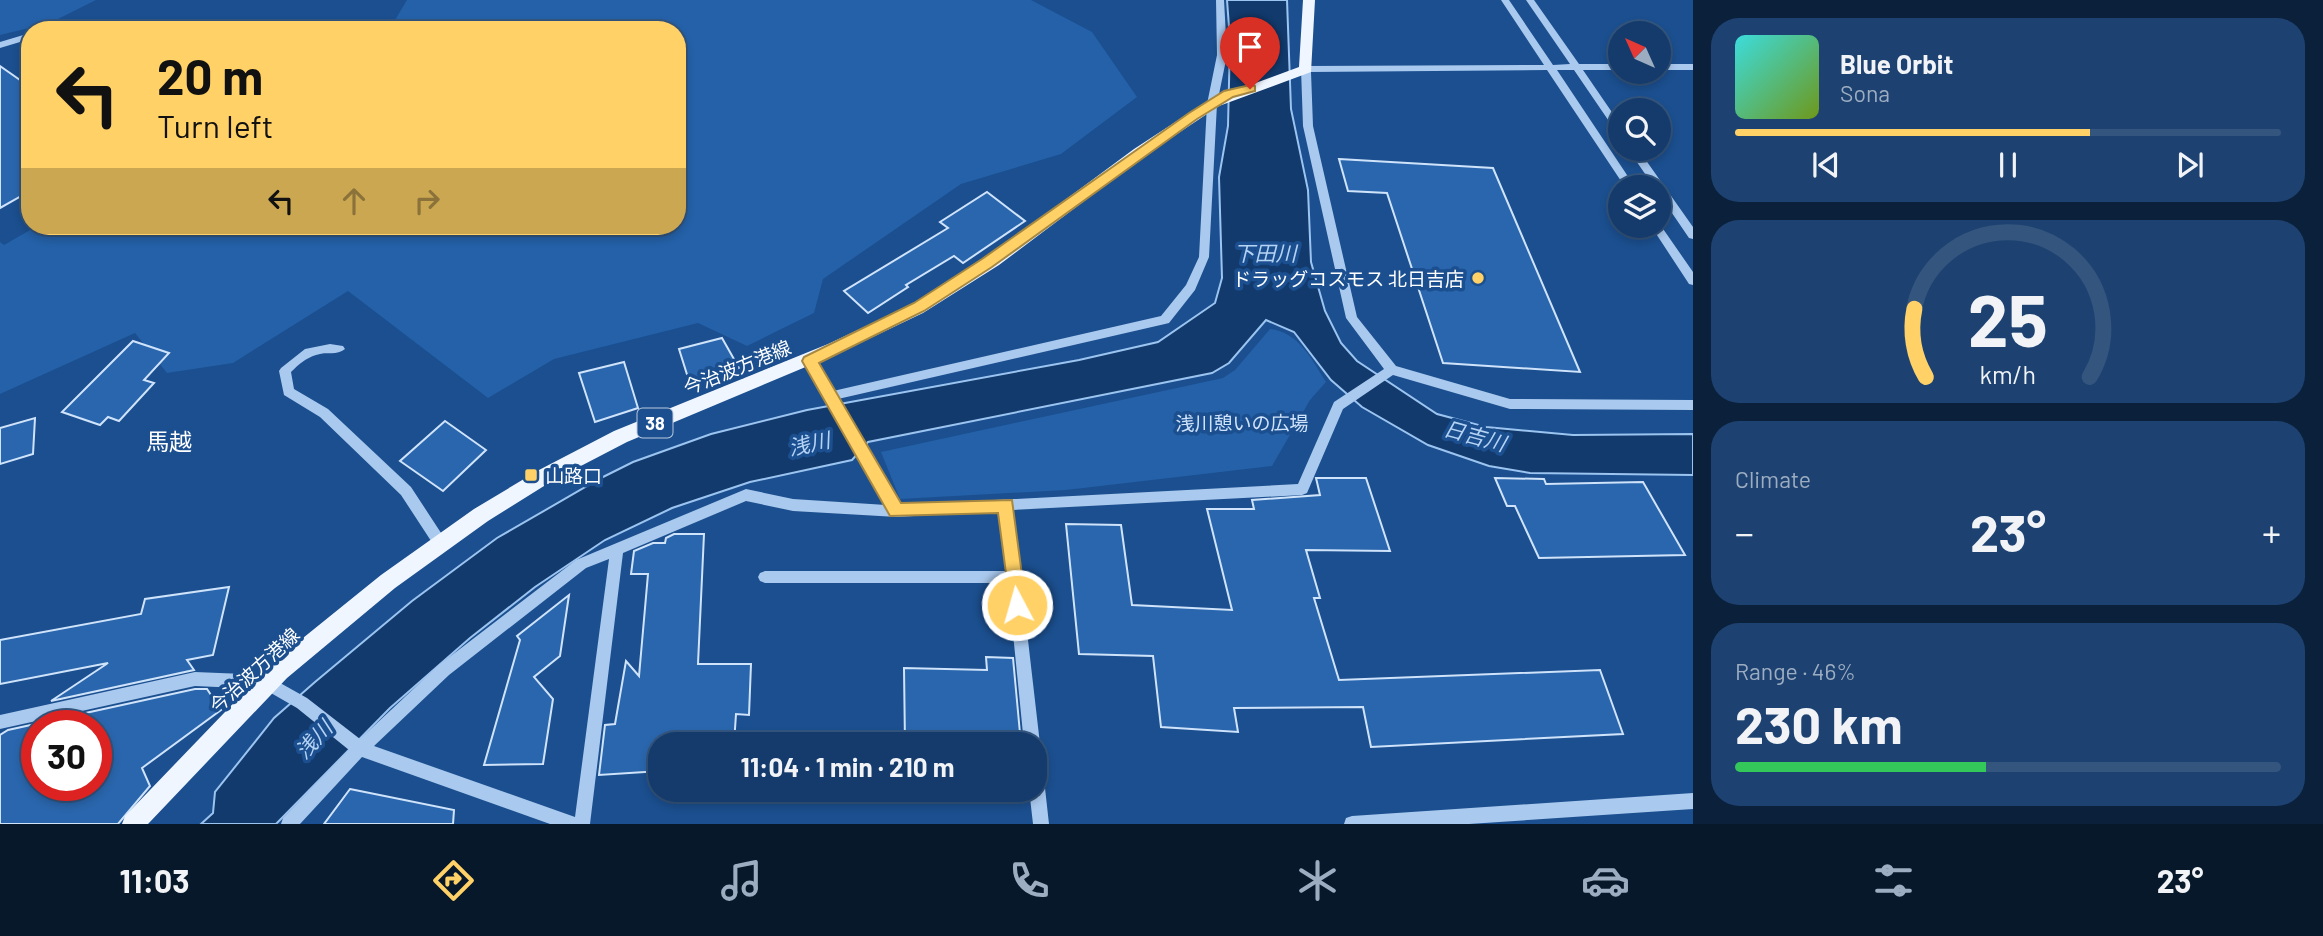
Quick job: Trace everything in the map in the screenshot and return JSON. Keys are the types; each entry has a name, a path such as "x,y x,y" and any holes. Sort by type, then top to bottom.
{"main road":[{"path":"1307,69 1309,0"},
{"name":"今治波方港線","path":"132,824 266,682 365,599 482,511 581,455 809,361 919,307 1212,104 1229,94 1294,77 1307,69"}],"street":[{"path":"831,396 1165,320 1191,287 1204,257 1212,104 1222,55 1220,0"},
{"path":"1505,0 1622,175"},
{"path":"1530,0 1608,114"},
{"path":"0,45 21,39"},
{"path":"1608,66 1307,69 1308,126 1352,318 1391,370 1510,404 1693,405"},
{"path":"1671,67 1693,67"},
{"path":"1641,161 1693,235"},
{"path":"1664,238 1693,281"},
{"path":"339,349 322,346 300,356 285,371 288,392 324,413 406,491 440,542"},
{"path":"809,361 897,511"},
{"path":"289,824 360,750 465,654 581,564 746,495 793,505 897,511 1302,489 1338,406 1391,370"},
{"path":"1006,505 1031,732"},
{"path":"582,824 617,549"},
{"path":"765,577 1014,577"},
{"path":"0,722 195,679 266,682 302,703 360,750 572,824"},
{"path":"1352,824 1693,801"},
{"path":"1039,802 1041,824"}],"green space":[{"path":"0,0 96,0 54,21 21,21 21,30 0,35"},
{"path":"407,0 1031,0 1092,32 1137,97 1061,154 961,184 823,279 814,313 747,346 698,323 554,359 488,398 348,291 233,363 167,373 135,333 0,394 0,242 4,245 21,235 686,235 686,21 394,21"},
{"name":"浅川憩いの広場","path":"1270,329 1289,335 1297,341 1326,382 1310,400 1272,466 1066,490 900,499 881,452 1223,378 1235,370"}],"water":[{"path":"1227,0 1287,0 1291,109 1308,190 1311,262 1325,311 1341,343 1357,361 1437,414 1486,427 1573,435 1693,434 1693,475 1530,473 1489,466 1428,445 1362,407 1331,380 1294,332 1266,320 1229,363 1212,373 868,442 852,460 750,482 672,508 605,540 535,587 470,638 390,708 276,824 201,824 213,813 215,792 274,718 315,682 412,601 497,538 601,478 633,462 711,434 807,410 1079,360 1158,342 1215,303 1222,278 1219,177 1228,126 1230,40"}],"building":[{"path":"0,66 21,81 21,196 0,208"},
{"name":"ドラッグコスモス 北日吉店","path":"1339,159 1493,168 1580,372 1443,363 1387,193 1348,191"},
{"path":"987,192 1025,221 963,263 954,256 906,285 908,287 868,313 844,291 948,228 940,222"},
{"path":"722,338 739,368 690,384 679,349"},
{"path":"133,341 169,353 144,380 154,383 119,421 108,417 100,425 62,412"},
{"path":"624,362 638,408 595,422 579,373"},
{"path":"35,418 33,454 0,464 0,428"},
{"path":"445,421 486,450 443,491 400,461"},
{"path":"1316,478 1366,478 1390,551 1306,550 1320,598 1314,598 1339,680 1600,670 1623,734 1371,747 1363,707 1234,708 1238,732 1161,727 1153,656 1079,654 1066,524 1121,525 1132,605 1232,610 1207,509 1254,509 1252,500 1320,495"},
{"path":"1495,478 1544,479 1546,484 1643,482 1685,555 1539,558 1515,506 1507,506"},
{"path":"674,534 704,534 698,664 751,664 749,715 736,714 735,732 648,732 648,772 599,775 605,725 615,724 626,661 639,676 648,574 631,574 634,551 653,543 665,543 666,538"},
{"path":"229,587 213,655 187,660 194,670 51,701 108,663 0,684 0,640 141,614 145,599"},
{"path":"569,595 560,656 534,677 553,699 543,764 484,765 520,640 517,636"},
{"path":"986,657 1013,658 1020,732 905,732 904,668 987,670"},
{"path":"195,689 207,689 221,710 142,768 150,786 118,824 0,824 0,735 21,727 21,801 112,801 112,710 99,710"},
{"path":"350,789 454,810 453,824 324,824"}],"place":[{"name":"ドラッグコスモス 北日吉店","path":"1478,278"},
{"name":"山路口","path":"531,475"}],"district":[{"name":"馬越","path":"169,441"}],"route":[{"path":"1017,605 1006,505 897,511 809,361 919,307 987,263 1193,116 1229,94 1250,89"}],"water label":[{"name":"下田川","path":"1265,252"},
{"name":"日吉川","path":"1475,435"},
{"name":"浅川","path":"809,443"},
{"name":"浅川","path":"313,739"}]}
